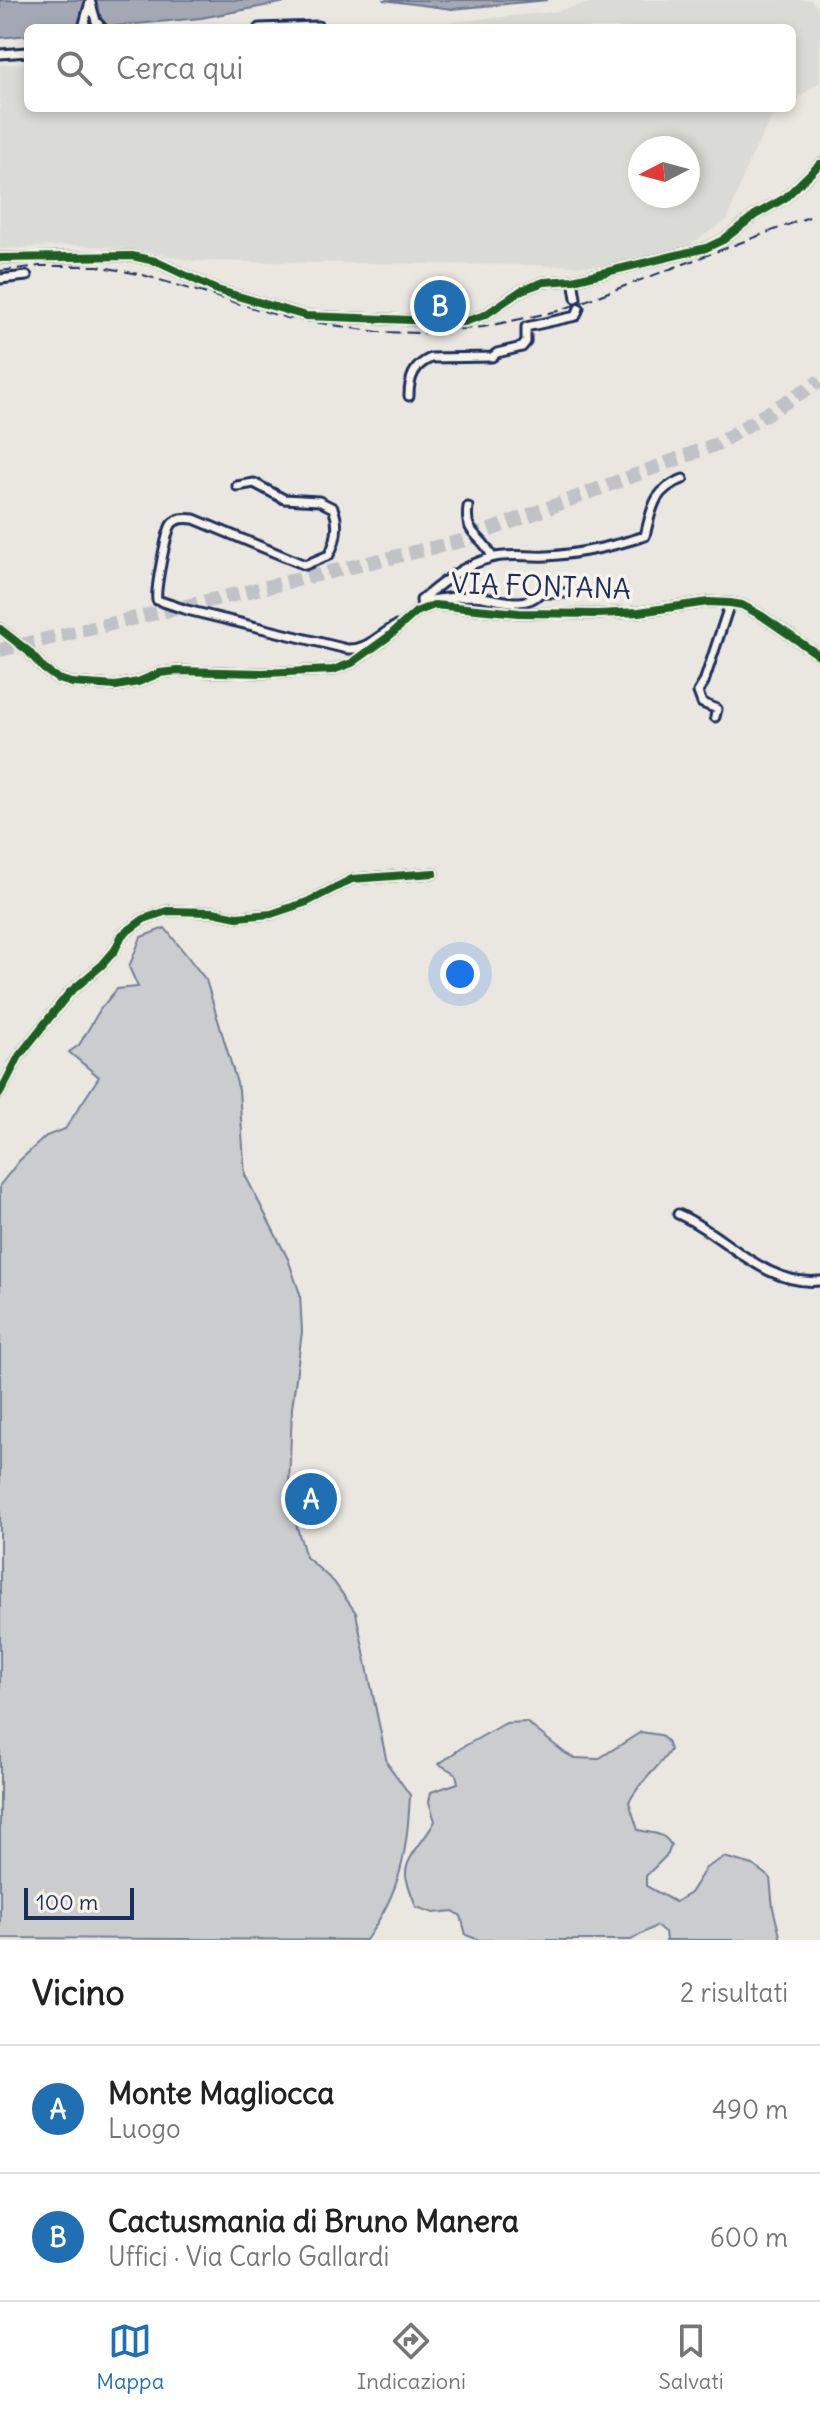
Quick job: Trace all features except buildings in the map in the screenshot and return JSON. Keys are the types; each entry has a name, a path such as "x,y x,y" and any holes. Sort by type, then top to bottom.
{"street":[{"path":"90,0 92,24"},
{"path":"0,54 24,52"},
{"path":"0,258 132,256 155,261 217,290 306,316 464,322 485,315 522,290 544,282 573,280 690,254 723,240 755,215 795,191 820,164"},
{"path":"0,279 27,276"},
{"path":"573,280 576,298"},
{"path":"409,396 410,379 423,361 431,358 492,357 522,347 526,342 526,327 576,316 579,308"},
{"path":"421,606 444,580 492,557 560,555 645,536 647,521 660,492 683,479"},
{"path":"237,486 254,483 284,499 319,501 333,508 337,517 336,535 329,555 305,565 194,519 177,519 171,524 156,593 161,603 357,650 402,623"},
{"path":"468,507 468,527 472,534 485,541 492,557"},
{"path":"421,606 471,596 525,602 540,593 566,593"},
{"name":"VIA FONTANA","path":"0,629 58,679 116,686 177,671 263,673 333,670 352,663 388,637 421,606 444,605 519,613 598,614 639,612 708,602 730,603 742,605 762,616 820,656"},
{"path":"715,717 717,709 702,703 698,692 730,603"},
{"path":"0,1093 19,1056 69,993 102,965 115,950 122,935 144,919 167,911 213,912 237,917 271,914 307,902 352,879 434,873"},
{"path":"678,1214 699,1223 744,1256 781,1276 820,1281"}],"shaded area":[{"path":"0,0 296,0 201,18 136,24 24,24 24,35 0,38"},
{"path":"383,0 548,0 452,9"},
{"path":"601,0 811,0 820,11 820,82 796,99 796,24 432,24 553,12"},
{"path":"24,63 24,112 779,112 772,117 749,161 727,220 688,246 604,266 193,261 142,250 79,245 0,249 0,65"},
{"path":"165,928 206,980 239,1090 245,1175 288,1259 300,1294 302,1332 292,1408 289,1485 295,1521 306,1557 334,1582 356,1613 387,1763 410,1795 407,1836 395,1888 366,1940 0,1938 0,1185 19,1161 46,1136 65,1129 99,1077 69,1052 79,1045 101,1008 117,989 138,987 129,967 141,937"},
{"path":"526,1722 574,1758 598,1759 641,1732 660,1735 667,1741 670,1750 629,1802 638,1830 661,1835 671,1845 668,1854 646,1876 646,1886 675,1902 690,1893 706,1868 724,1857 753,1865 770,1878 781,1940 666,1940 665,1932 656,1926 631,1940 479,1940 466,1935 461,1916 453,1911 434,1913 416,1907 406,1869 435,1821 429,1802 431,1792 458,1783 456,1774 439,1764 506,1723"}],"tunnel":[{"path":"0,650 461,541 717,444 820,381"}],"railway":[{"path":"0,271 40,266 98,266 143,275 287,318 378,332 422,333 483,327 558,311 809,217"}],"cycle path":[{"path":"0,258 132,256 155,261 217,290 306,316 464,322 485,315 522,290 544,282 573,280 706,248 785,198 820,164"},
{"path":"0,629 58,679 116,686 177,671 263,673 333,670 352,663 416,612 434,605 519,613 598,614 639,612 708,602 730,603 742,605 762,616 820,656"},
{"path":"0,1093 19,1056 69,993 102,965 115,950 122,935 144,919 167,911 213,912 237,917 271,914 307,902 352,879 434,873"}],"place":[{"name":"Cactusmania di Bruno Manera","path":"440,306"},
{"name":"Monte Magliocca","path":"311,1499"}]}
